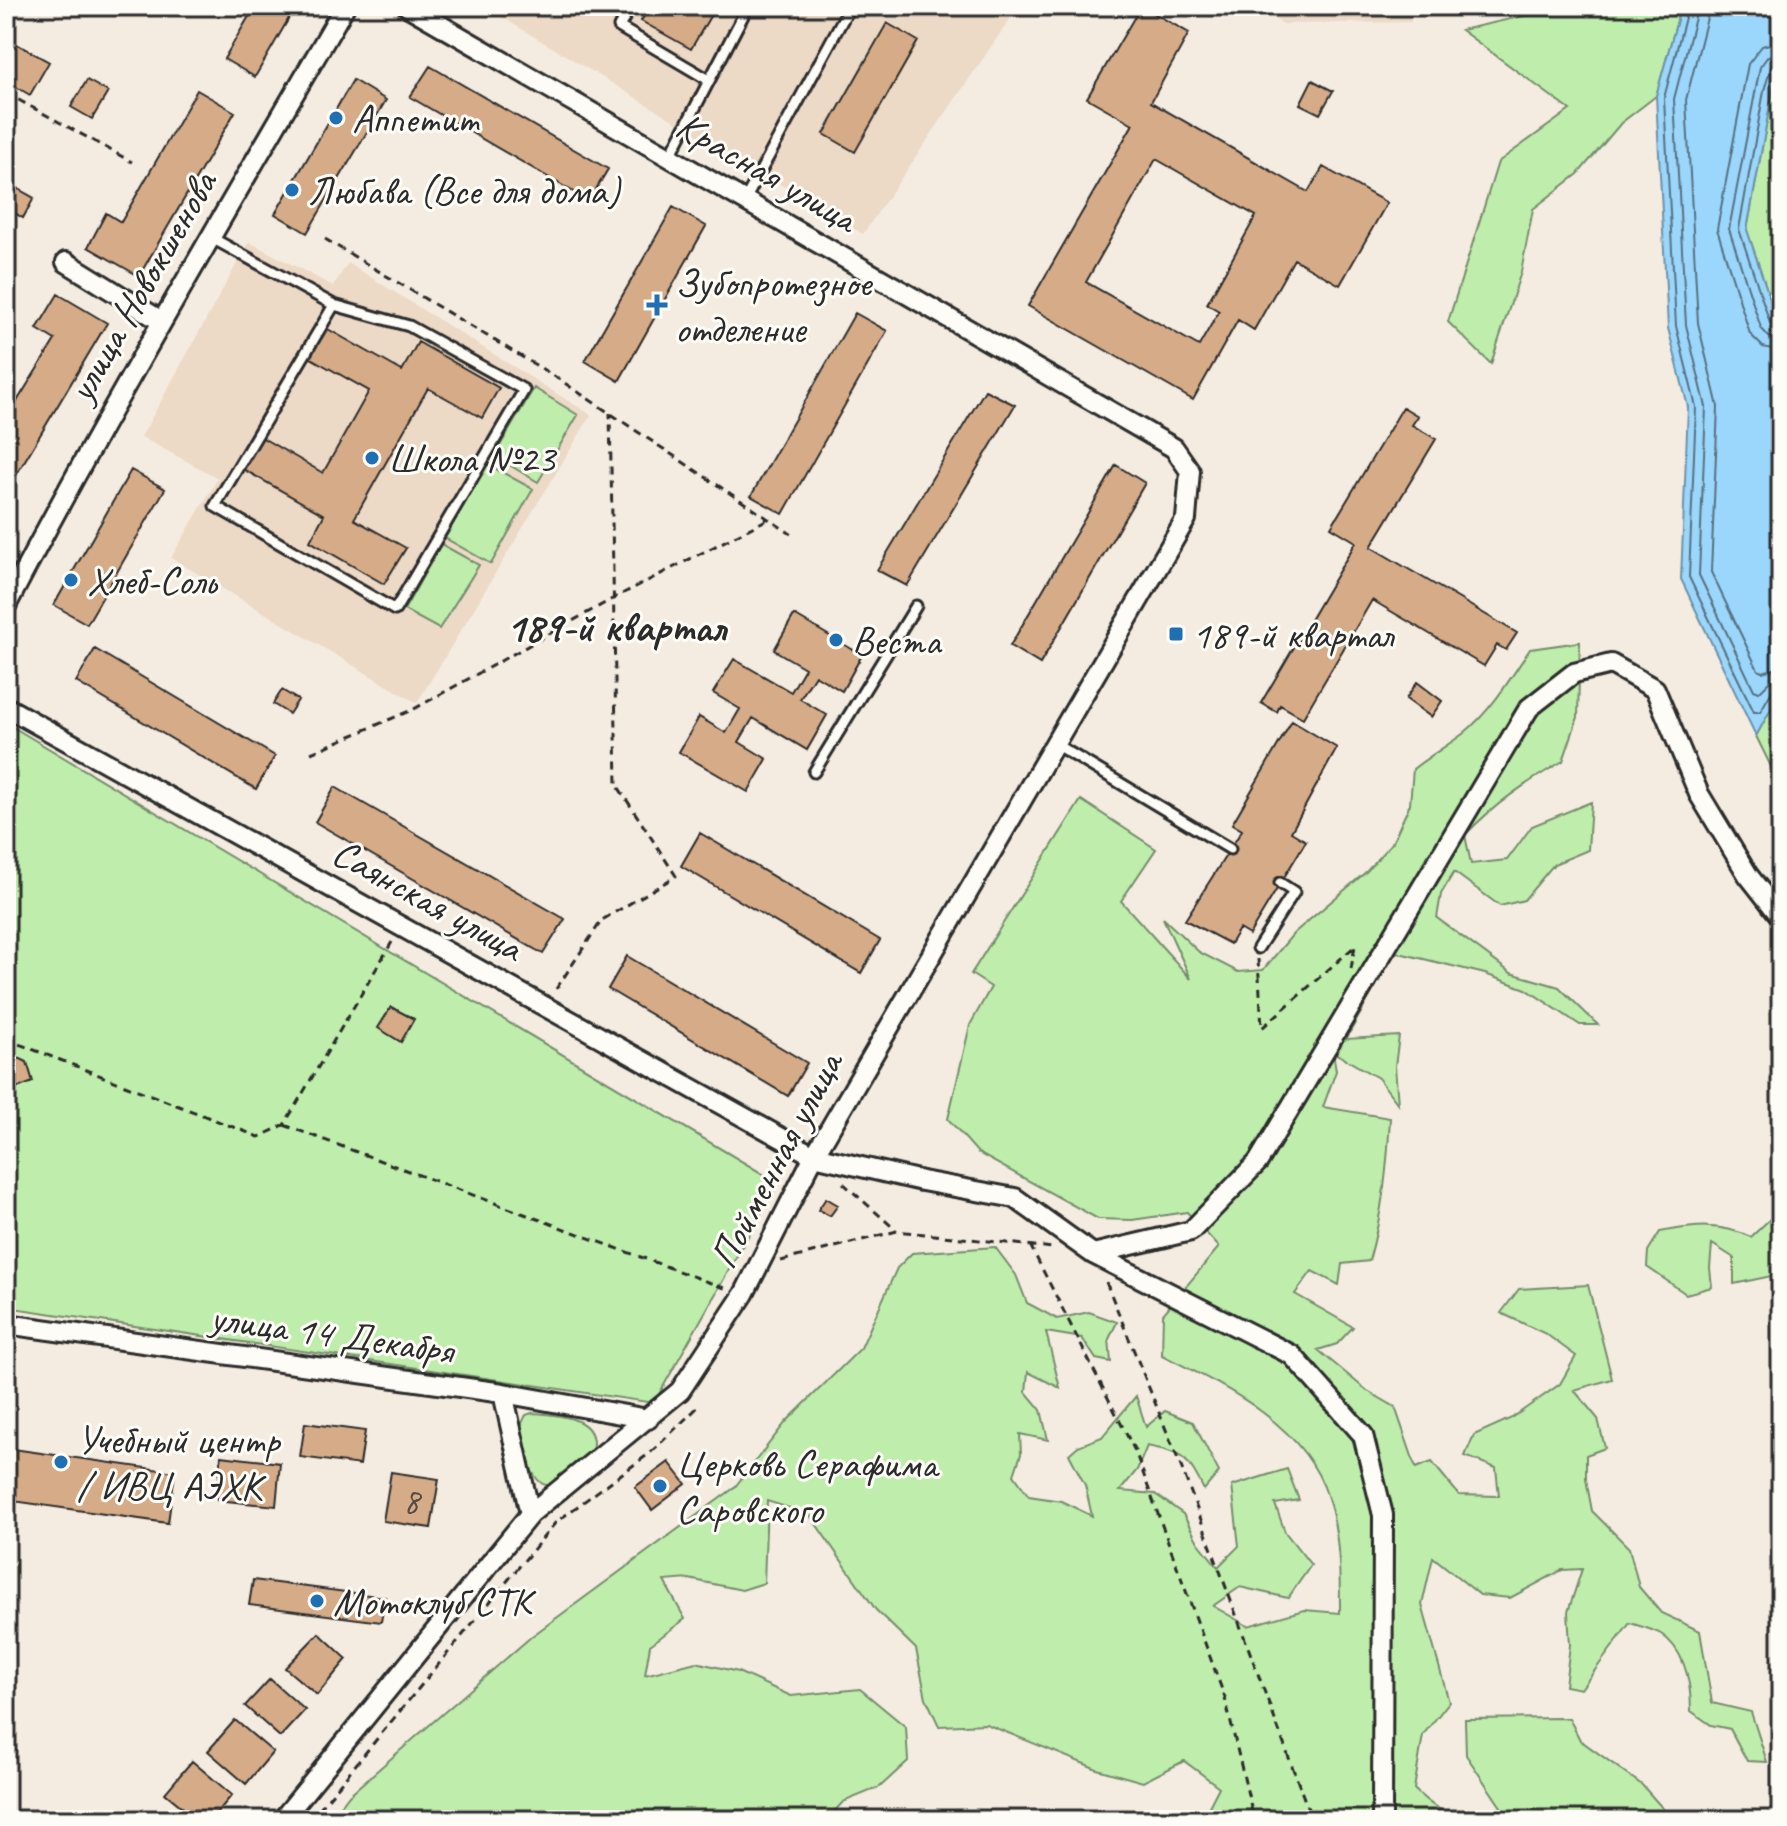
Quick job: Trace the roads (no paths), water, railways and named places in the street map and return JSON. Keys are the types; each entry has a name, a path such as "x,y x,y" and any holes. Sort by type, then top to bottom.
{"street":[{"name":"улица Новокшенова","path":"6,606 92,442 345,6"},
{"name":"Красная улица","path":"407,6 1174,448"},
{"path":"66,262 161,321"},
{"name":"Пойменная улица","path":"282,1820 530,1514 680,1391 744,1294 814,1156 1186,519 1190,471 1174,448"},
{"path":"1093,1254 1191,1231 1258,1162 1529,708 1574,673 1611,664 1655,689 1699,794 1748,875 1781,917"},
{"name":"Саянская улица","path":"6,707 814,1156 1015,1198 1093,1254 1292,1355 1363,1435 1383,1515 1382,1820"},
{"name":"улица 14 Декабря","path":"6,1324 503,1393 648,1419"},
{"path":"503,1393 530,1514"}],"lane":[{"path":"631,6 619,27 709,80"},
{"path":"670,156 748,6"},
{"path":"745,200 850,6"},
{"path":"210,237 334,305 409,326 524,390 395,610 215,506 334,305"},
{"path":"814,772 916,606"},
{"path":"1055,744 1230,849"},
{"path":"1258,948 1294,892 1280,883"}],"water":[{"path":"1681,6 1781,6 1781,58 1747,230 1781,332 1781,691 1756,736 1681,579 1688,407 1668,328 1656,96"}],"place":[{"name":"Аппетит","path":"336,118"},
{"name":"Любава (Все для дома)","path":"292,190"},
{"name":"Зубопротезное отделение","path":"657,305"},
{"name":"Школа №23","path":"372,458"},
{"name":"Хлеб-Соль","path":"71,580"},
{"name":"189-й квартал","path":"1176,634"},
{"name":"Веста","path":"836,640"},
{"name":"Учебный центр / ИВЦ АЭХК","path":"61,1462"},
{"name":"Церковь Серафима Саровского","path":"660,1486"},
{"name":"Мотоклуб СТК","path":"317,1601"}],"district":[{"name":"189-й квартал","path":"616,626"}]}
